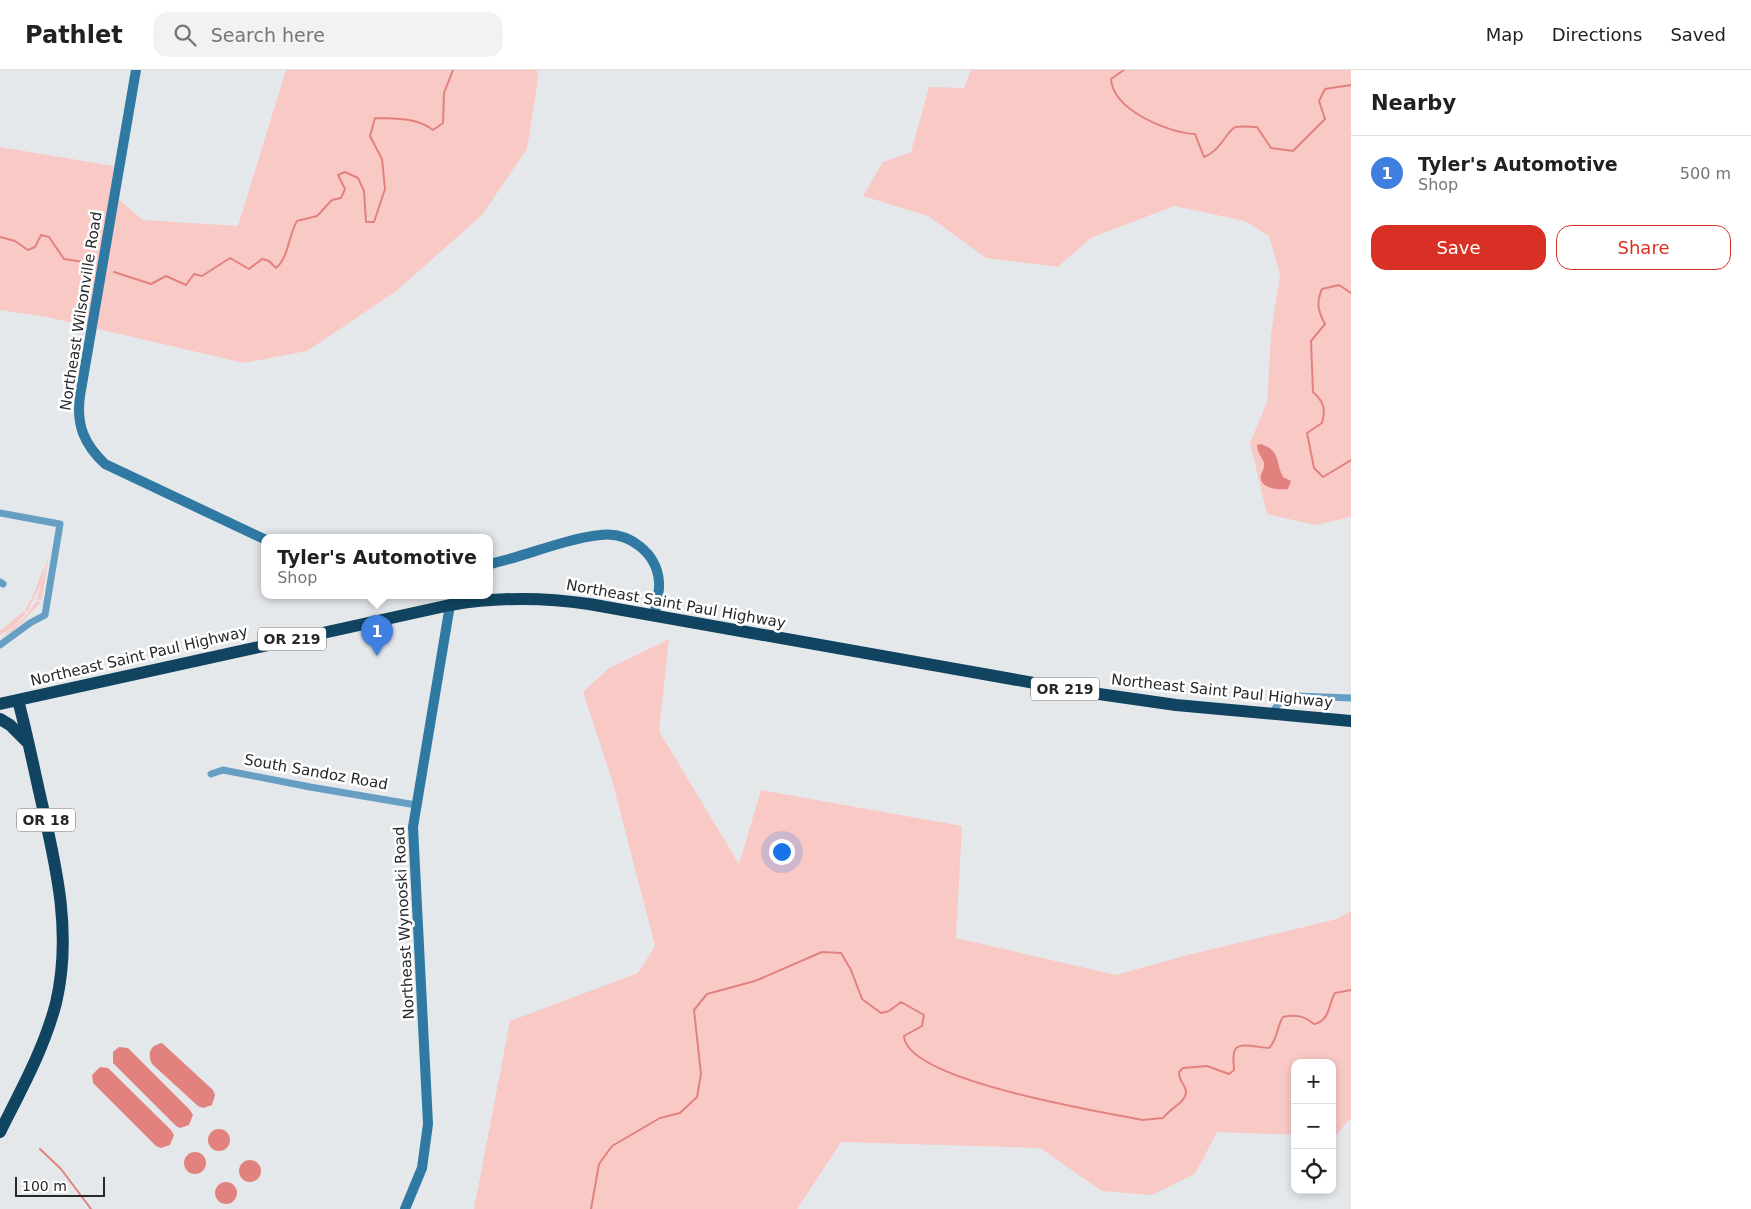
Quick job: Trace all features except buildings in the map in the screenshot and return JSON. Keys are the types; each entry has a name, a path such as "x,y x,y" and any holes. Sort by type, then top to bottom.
{"highway":[{"name":"Northeast Saint Paul Highway","path":"0,704 450,605 489,600 540,598 654,616 1084,692 1271,714 1351,721"},
{"name":"OR 18","path":"0,1132 29,1074 49,1026 61,976 63,950 63,912 58,878 18,700"},
{"path":"0,719 10,725 28,744"}],"main road":[{"name":"Northeast Wilsonville Road","path":"136,70 80,396 79,424 93,452 105,464 261,538"},
{"path":"493,563 594,536 620,536 639,545 655,566 659,592 654,616"},
{"name":"Northeast Wynooski Road","path":"405,1209 422,1168 428,1124 413,860 413,827 450,605"}],"street":[{"path":"0,513 60,524 45,615 30,623 0,645"},
{"path":"1271,714 1280,702 1296,696 1351,698"},
{"name":"South Sandoz Road","path":"211,774 223,770 310,787 416,804"}],"shaded area":[{"path":"286,70 537,70 538,80 527,149 482,215 395,292 307,351 244,363 47,317 0,310 0,147 114,166 110,192 143,220 238,226"},
{"path":"971,70 1351,70 1351,517 1315,525 1267,514 1250,443 1267,402 1271,335 1280,275 1269,236 1245,221 1174,206 1091,238 1058,267 986,258 928,216 863,196 883,162 911,152 929,87 964,88"},
{"path":"1261,444 1275,453 1283,477 1291,481 1288,489 1270,488 1261,480 1264,463 1257,445"},
{"path":"49,554 42,599 37,600"},
{"path":"45,564 41,584 27,612 25,610 32,598"},
{"path":"37,601 41,602 14,630 0,639 24,618"},
{"path":"24,611 26,613 12,628 0,635 0,631"},
{"path":"669,639 659,731 739,864 761,790 962,826 956,938 1116,975 1188,955 1337,919 1351,911 1351,1118 1336,1135 1336,1059 1291,1059 1291,1135 1217,1132 1195,1174 1152,1195 1102,1191 1040,1148 841,1142 797,1209 474,1209 510,1021 638,973 655,946 612,780 583,692 608,669"},
{"path":"162,1043 213,1090 215,1095 212,1105 203,1108 198,1106 152,1064 151,1050"},
{"path":"119,1047 128,1048 190,1110 193,1115 189,1125 180,1128 176,1126 113,1063 113,1052"},
{"path":"100,1067 108,1068 171,1130 174,1135 170,1145 161,1148 156,1146 93,1083 92,1075"},
{"path":"219,1129 227,1132 230,1140 227,1148 219,1151 211,1148 208,1140 211,1132"},
{"path":"195,1152 205,1159 206,1163 199,1173 195,1174 185,1167 184,1163 191,1153"},
{"path":"250,1160 258,1163 261,1171 258,1179 250,1182 242,1179 239,1171 242,1163"},
{"path":"226,1182 234,1185 237,1193 234,1201 226,1204 218,1201 215,1193 218,1185"}],"waterway":[{"path":"114,272 151,284 166,276 186,285 194,274 202,276 230,258 249,269 262,259 269,261 276,268 284,258 297,221 317,216 332,200 341,198 345,189 338,175 345,172 358,178 364,191 366,222 374,222 385,189 382,159 370,136 375,118 412,121 433,130 443,123 444,93 453,70"},
{"path":"1124,70 1111,79 1114,90 1121,101 1131,110 1157,124 1184,133 1195,134 1204,157 1215,150 1230,131 1236,127 1257,127 1271,148 1293,151 1325,119 1319,101 1325,89 1351,85"},
{"path":"0,237 15,241 28,250 35,247 41,235 49,237 64,259 84,262"},
{"path":"1351,293 1339,285 1322,289 1320,294 1319,307 1325,324 1311,341 1313,392 1320,399 1324,414 1322,423 1307,433 1314,468 1323,477 1351,460"},
{"path":"591,1209 599,1164 612,1146 660,1118 680,1113 697,1097 701,1074 694,1010 707,994 755,981 822,952 841,953 851,970 862,999 881,1013 889,1011 901,1002 924,1015 922,1026 904,1036 913,1052 937,1067 970,1080 1010,1092 1142,1120 1163,1118 1184,1099 1186,1091 1179,1072 1183,1068 1207,1066 1229,1074 1234,1070 1234,1054 1237,1047 1245,1045 1269,1048 1274,1041 1283,1017 1303,1017 1314,1024 1323,1020 1326,1016 1335,993 1351,990"},
{"path":"40,1149 61,1169 91,1209"}],"place":[{"name":"Tyler's Automotive","path":"377,656"}]}
